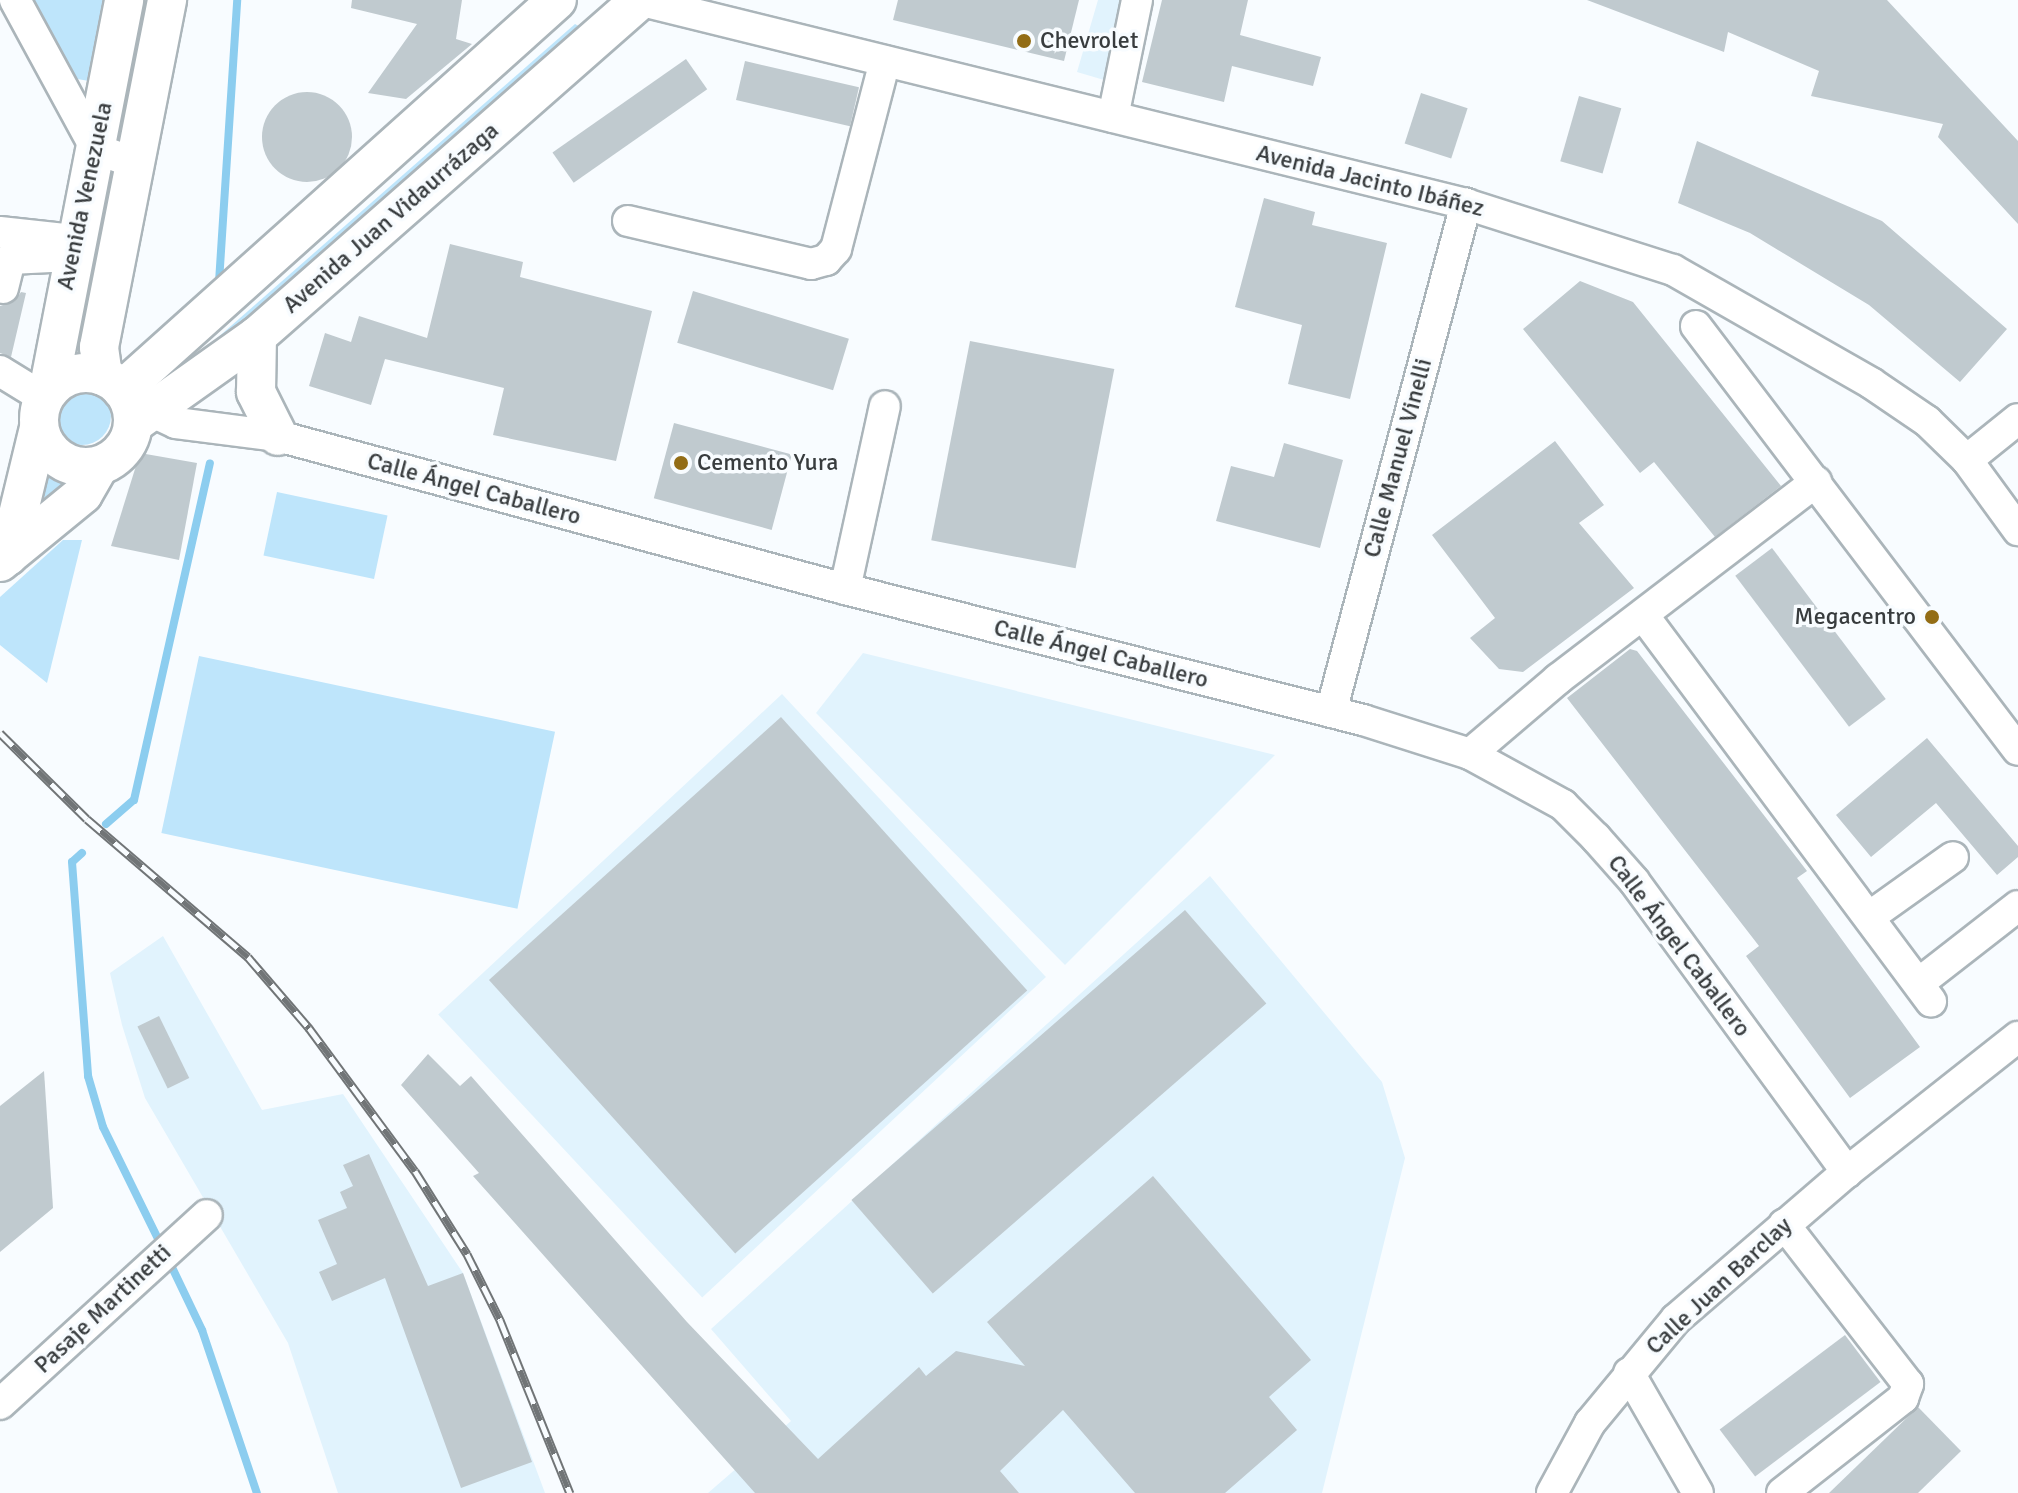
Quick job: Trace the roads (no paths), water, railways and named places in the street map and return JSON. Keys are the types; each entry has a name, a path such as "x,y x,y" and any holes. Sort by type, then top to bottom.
{"main road":[{"name":"Avenida Venezuela","path":"43,406 124,0"},
{"name":"Avenida Venezuela","path":"130,417 99,347 167,0"},
{"name":"Avenida Juan Vidaurrázaga","path":"130,417 480,70 557,0"},
{"name":"Avenida Juan Vidaurrázaga","path":"130,417 257,336 639,0"},
{"path":"480,70 515,109"},
{"path":"257,336 256,392 278,436"},
{"path":"4,559 43,406 78,373 130,417"},
{"path":"43,406 44,443 67,465 130,417"},
{"path":"4,559 83,494 130,417"}],"street":[{"path":"15,0 96,149 135,163"},
{"name":"Avenida Jacinto Ibáñez","path":"639,0 1466,204 1673,270 1871,383 1927,421 1967,460 2018,530"},
{"path":"1113,117 1137,0"},
{"path":"628,221 811,264 826,260 836,249 885,61"},
{"name":"Calle Manuel Vinelli","path":"1331,712 1466,204"},
{"path":"0,232 73,248"},
{"path":"3,288 10,259 73,248"},
{"path":"1696,326 2018,750"},
{"path":"0,371 43,406"},
{"path":"845,589 885,406"},
{"name":"Calle Ángel Caballero","path":"130,417 278,436 845,589 1331,712 1470,754 1563,805 1596,838 1634,881 1847,1172"},
{"path":"1967,460 2018,419"},
{"path":"1470,754 1816,482"},
{"path":"1643,615 1925,993 2018,906"},
{"path":"1869,917 1953,857"},
{"name":"Calle Juan Barclay","path":"1552,1493 1590,1423 1676,1319 1847,1172 2018,1037"},
{"name":"Pasaje Martinetti","path":"0,1404 207,1215"},
{"path":"1782,1493 1903,1398 1908,1384 1784,1224"},
{"path":"1629,1373 1698,1493"}],"waterway":[{"path":"219,282 237,0"},
{"path":"106,824 134,800 210,463"},
{"path":"82,853 72,862 88,1076 103,1127 162,1247"},
{"path":"168,1259 202,1330 257,1493"}],"railway":[{"path":"0,733 87,819 248,957 309,1028 415,1171 467,1254 500,1320 570,1493"}],"place":[{"name":"Chevrolet","path":"1024,41"},
{"name":"Cemento Yura","path":"681,463"},
{"name":"Megacentro","path":"1932,617"}]}
